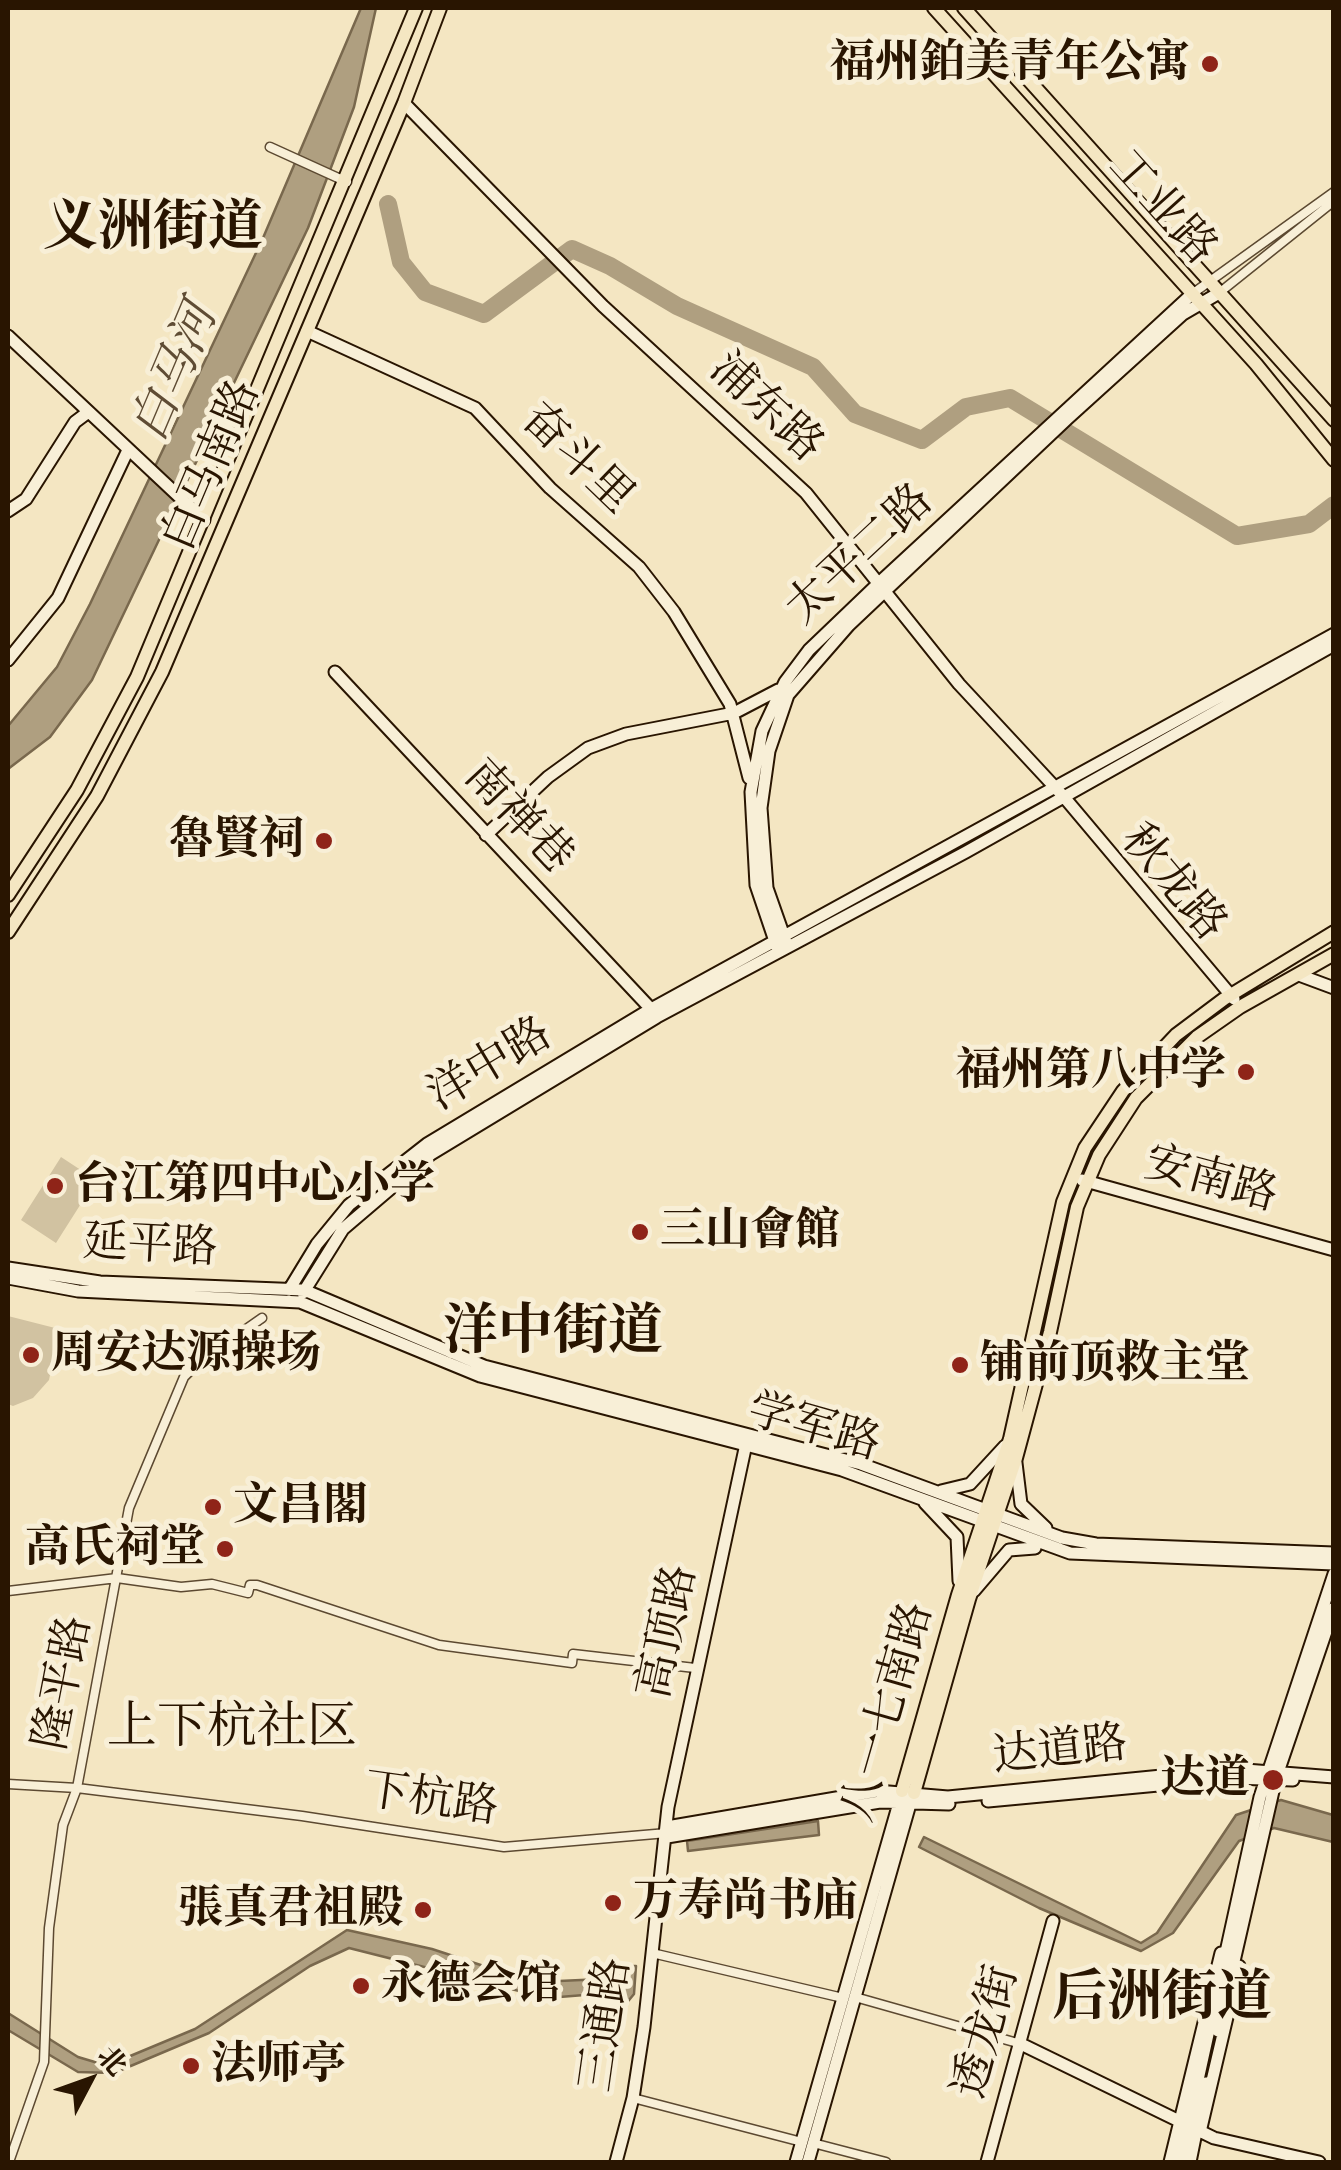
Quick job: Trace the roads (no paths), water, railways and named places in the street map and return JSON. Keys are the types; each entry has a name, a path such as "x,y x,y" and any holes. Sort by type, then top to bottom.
{"main road":[{"path":"8,895 66,807 115,721 347,182 416,8"},
{"name":"白马南路","path":"8,932 98,796 138,722 404,103 440,8"},
{"name":"工业路","path":"934,8 1196,298 1334,460"},
{"name":"工业路","path":"964,8 1334,420"},
{"path":"990,1521 1071,1176 1102,1120 1136,1075 1176,1035 1232,1003 1334,932"},
{"path":"990,1521 1016,1458 1086,1182 1112,1131 1136,1098 1232,1003 1299,976 1334,954"},
{"name":"八一七南路","path":"906,1797 990,1521"}],"street":[{"name":"浦东路","path":"404,103 565,267 794,480 967,693 1058,795"},
{"path":"270,147 347,182"},
{"path":"1196,298 1208,281 1334,192"},
{"path":"1196,298 1219,293 1334,202"},
{"name":"太平二路","path":"1047,434 1070,402 1196,298"},
{"name":"太平二路","path":"781,944 756,886 751,792 758,745 784,682 809,650 1183,314 1196,298"},
{"name":"奋斗里","path":"307,330 479,411 550,488 647,576 734,713"},
{"path":"8,336 204,520"},
{"path":"8,511 26,499 75,422 87,412"},
{"path":"8,660 58,598 128,450"},
{"name":"太平二路","path":"781,944 767,888 761,820 764,773 773,735 788,696 883,586"},
{"path":"1058,795 1334,634"},
{"path":"781,944 1334,645"},
{"name":"南禅巷","path":"335,672 651,1009"},
{"path":"486,836 548,776 588,748 626,734 734,713 769,697 784,682"},
{"path":"734,713 751,792"},
{"name":"秋龙路","path":"1058,795 1232,1003"},
{"name":"洋中路","path":"288,1293 339,1216 399,1163 651,1009 781,944"},
{"name":"洋中路","path":"302,1296 343,1229 418,1163 781,944"},
{"path":"1299,976 1334,988"},
{"name":"安南路","path":"1071,1176 1334,1250"},
{"name":"延平路","path":"8,1268 100,1282 288,1293"},
{"name":"延平路","path":"8,1278 78,1291 288,1293"},
{"name":"学军路","path":"288,1293 484,1366 860,1464 934,1491 990,1521"},
{"name":"学军路","path":"302,1296 480,1376 746,1444 915,1494 1096,1556 1334,1564"},
{"name":"隆平路","path":"9,2162 44,2062 48,1928 64,1825 77,1788 129,1508 184,1377 262,1318"},
{"path":"934,1491 970,1484 989,1468 1010,1439"},
{"name":"高顶路","path":"667,1832 695,1668 746,1444"},
{"path":"1016,1458 1018,1492 1026,1512 1060,1544"},
{"path":"915,1494 957,1537 964,1597"},
{"path":"964,1597 1008,1550 1060,1544"},
{"name":"学军路","path":"1060,1544 1334,1553"},
{"path":"1180,2162 1238,1984 1236,1928 1256,1835 1334,1574"},
{"path":"8,1591 117,1578 181,1587 212,1584 248,1593 250,1586 256,1585 418,1638 484,1652 572,1663 572,1654 695,1668"},
{"path":"1272,1774 1334,1608"},
{"name":"达道路","path":"906,1797 1272,1774 1334,1781"},
{"name":"下杭路","path":"8,1784 77,1788 504,1847 667,1832 877,1790 906,1797"},
{"name":"八一七南路","path":"796,2162 808,2142 906,1797"},
{"name":"三通路","path":"616,2162 633,2098 667,1832"},
{"name":"透龙街","path":"987,2162 1053,1920"},
{"path":"1190,2162 1194,2145 1191,2128 1214,1971 1236,1928"},
{"path":"652,1952 849,1998 1021,2044 1191,2128 1319,2162"},
{"path":"633,2098 886,2162"},
{"path":"1170,2162 1191,2128"},
{"name":"八一七南路","path":"808,2142 808,2162"}],"waterway":[{"path":"388,204 401,262 425,292 484,314 572,249 610,266 677,306 813,367 855,414 922,440 966,407 1010,398 1237,536 1309,524 1334,505"}],"place":[{"name":"福州鉑美青年公寓","path":"1210,64"},
{"name":"魯賢祠","path":"324,841"},
{"name":"福州第八中学","path":"1246,1072"},
{"name":"台江第四中心小学","path":"55,1186"},
{"name":"三山會館","path":"640,1232"},
{"name":"周安达源操场","path":"31,1355"},
{"name":"铺前顶救主堂","path":"960,1365"},
{"name":"文昌閣","path":"213,1507"},
{"name":"高氏祠堂","path":"225,1549"},
{"name":"达道","path":"1273,1780"},
{"name":"万寿尚书庙","path":"613,1903"},
{"name":"張真君祖殿","path":"423,1910"},
{"name":"永德会馆","path":"361,1986"},
{"name":"法师亭","path":"191,2066"}],"district":[{"name":"义洲街道","path":"153,229"},
{"name":"洋中街道","path":"553,1333"},
{"name":"上下杭社区","path":"232,1728"},
{"name":"后洲街道","path":"1162,1999"}],"water label":[{"name":"白马河","path":"176,373"}]}
